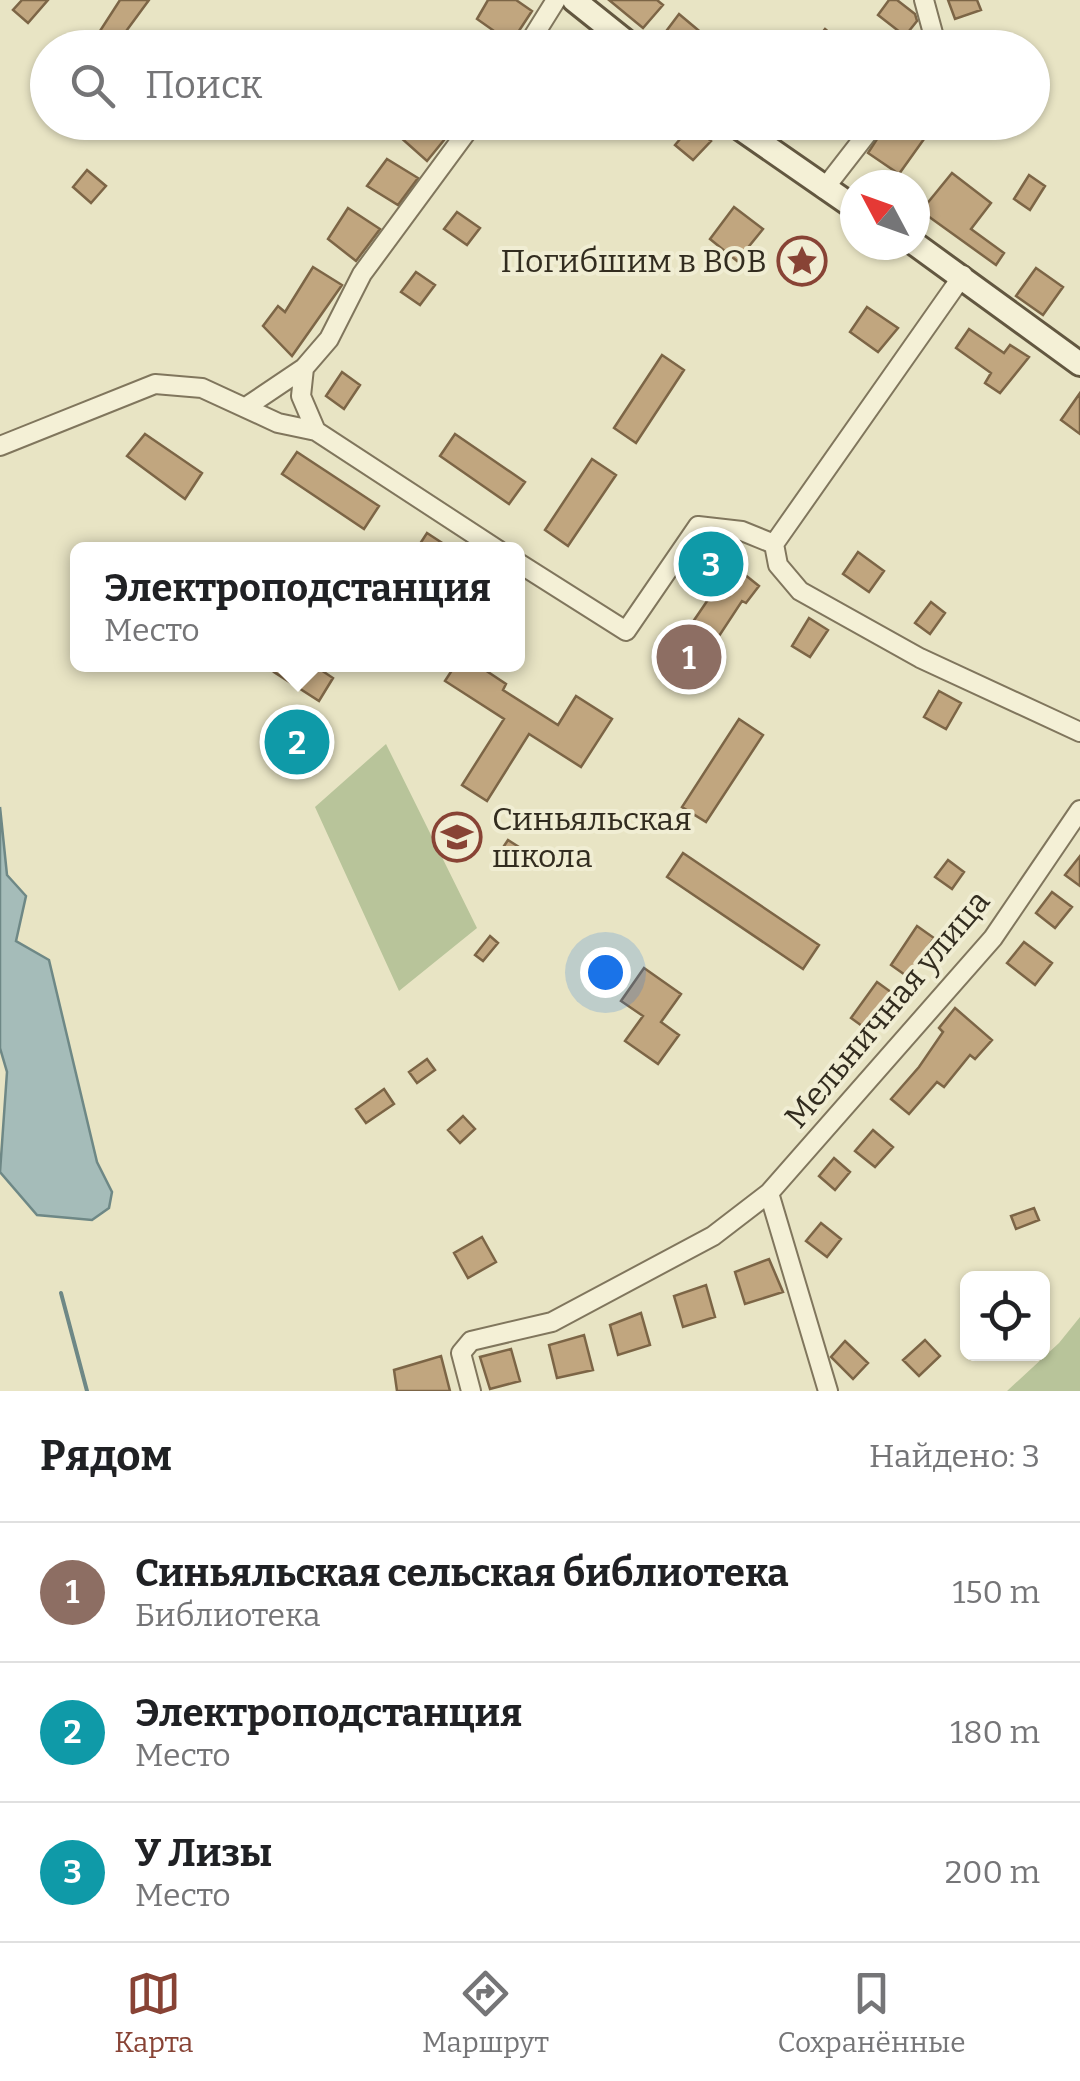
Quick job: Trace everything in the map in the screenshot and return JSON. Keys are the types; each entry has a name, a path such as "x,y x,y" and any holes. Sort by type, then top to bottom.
{"street":[{"path":"537,30 556,0"},
{"path":"574,0 612,30"},
{"path":"924,0 932,30"},
{"path":"246,407 304,368 329,338 362,274 461,140"},
{"path":"755,140 840,199"},
{"path":"824,189 862,140"},
{"path":"930,254 1080,364"},
{"path":"963,275 774,544 778,565 800,590 920,658 1080,732"},
{"path":"304,368 301,396 316,430"},
{"path":"0,446 155,384 202,388 291,428 316,430 486,542"},
{"path":"525,567 626,631 698,526 742,531 774,544"},
{"name":"Мельничная улица","path":"471,1391 462,1353 471,1341 552,1322 713,1236 769,1194 993,938 1080,810"},
{"path":"769,1194 828,1391"}],"green space":[{"path":"386,744 477,928 399,991 315,807"},
{"path":"1080,1317 1080,1391 1007,1391 1040,1361 1050,1361 1050,1351"}],"water":[{"path":"0,807 7,875 26,896 16,941 49,960 97,1162 112,1192 109,1208 92,1220 37,1215 0,1172 7,1072 0,1048"}],"building":[{"path":"22,0 48,0 28,23 13,10"},
{"path":"120,0 149,0 127,30 101,30"},
{"path":"488,0 516,0 532,11 520,30 493,30 477,19"},
{"path":"609,0 657,0 663,5 643,28"},
{"path":"889,0 897,0 915,14 917,21 910,30 897,30 878,15"},
{"path":"948,0 977,0 981,10 955,19"},
{"path":"679,14 698,30 667,30"},
{"path":"403,140 444,140 427,161"},
{"path":"679,140 711,141 693,160 675,145"},
{"path":"876,140 923,140 902,170 893,170 868,153"},
{"path":"387,159 418,178 398,205 367,186"},
{"path":"87,170 106,186 91,203 73,187"},
{"path":"952,173 991,203 971,229 1004,253 996,265 930,217 930,200"},
{"path":"1029,175 1045,186 1030,210 1014,199"},
{"path":"734,207 763,229 737,261 710,239"},
{"path":"348,208 380,229 356,261 328,239"},
{"path":"457,212 480,228 467,245 444,229"},
{"path":"313,267 342,285 292,356 263,326 278,306 285,312"},
{"path":"1036,268 1063,287 1043,315 1016,296"},
{"path":"416,272 435,285 420,305 401,292"},
{"path":"867,307 898,328 878,352 850,332"},
{"path":"969,329 1004,353 1010,345 1029,357 1000,393 985,383 991,373 956,348"},
{"path":"662,355 684,370 636,443 614,428"},
{"path":"342,372 360,385 344,409 326,396"},
{"path":"1080,393 1080,434 1061,420"},
{"path":"145,434 202,473 185,499 127,456"},
{"path":"455,434 525,482 509,504 440,456"},
{"path":"297,452 379,506 364,529 282,474"},
{"path":"592,459 616,475 568,546 545,530"},
{"path":"427,533 441,542 421,542"},
{"path":"709,546 759,586 746,603 742,601 694,674 669,657 718,585 694,567"},
{"path":"858,552 884,571 869,592 843,574"},
{"path":"931,602 945,613 930,634 915,623"},
{"path":"809,618 828,630 810,657 792,646"},
{"path":"274,672 324,672 333,678 319,701"},
{"path":"451,672 488,672 506,684 503,690 558,725 576,696 612,719 581,767 529,734 487,801 462,785 504,719 445,681"},
{"path":"939,691 961,703 946,729 924,717"},
{"path":"739,719 763,735 706,822 682,807"},
{"path":"300,730 309,738 295,755 286,745"},
{"path":"508,840 527,852 519,864 500,852"},
{"path":"683,853 819,945 803,969 667,877"},
{"path":"1080,856 1080,886 1065,875"},
{"path":"948,860 964,872 952,889 935,877"},
{"path":"1052,892 1072,907 1055,928 1036,913"},
{"path":"917,926 934,938 908,977 891,965"},
{"path":"490,936 498,943 483,961 475,955"},
{"path":"1024,942 1052,963 1035,985 1007,963"},
{"path":"644,968 681,994 661,1022 679,1035 658,1064 625,1041 643,1016 621,1001"},
{"path":"877,982 895,995 869,1031 851,1018"},
{"path":"955,1008 992,1040 975,1059 970,1055 944,1087 937,1082 909,1114 891,1099 919,1067 943,1032 939,1028"},
{"path":"427,1059 435,1070 417,1083 409,1072"},
{"path":"384,1089 394,1104 366,1123 356,1109"},
{"path":"463,1116 475,1129 460,1143 448,1130"},
{"path":"873,1130 893,1147 875,1167 855,1151"},
{"path":"834,1158 850,1172 835,1190 819,1176"},
{"path":"1034,1208 1039,1220 1016,1229 1011,1216"},
{"path":"821,1223 841,1239 827,1257 806,1241"},
{"path":"482,1237 496,1262 468,1278 454,1253"},
{"path":"769,1259 783,1292 745,1304 735,1272"},
{"path":"706,1285 715,1317 683,1327 674,1296"},
{"path":"641,1313 650,1345 618,1355 610,1325"},
{"path":"584,1335 593,1370 557,1378 549,1345"},
{"path":"925,1340 940,1356 919,1376 903,1360"},
{"path":"845,1341 868,1363 853,1379 831,1357"},
{"path":"511,1349 520,1381 490,1389 480,1357"},
{"path":"441,1356 450,1391 397,1391 394,1370"}],"waterway":[{"path":"61,1293 87,1391"}],"place":[{"name":"Погибшим в ВОВ","path":"802,261"},
{"name":"У Лизы","path":"711,564"},
{"name":"Синьяльская сельская библиотека","path":"689,657"},
{"name":"Электроподстанция","path":"297,742"},
{"name":"Синьяльская школа","path":"457,837"}]}
